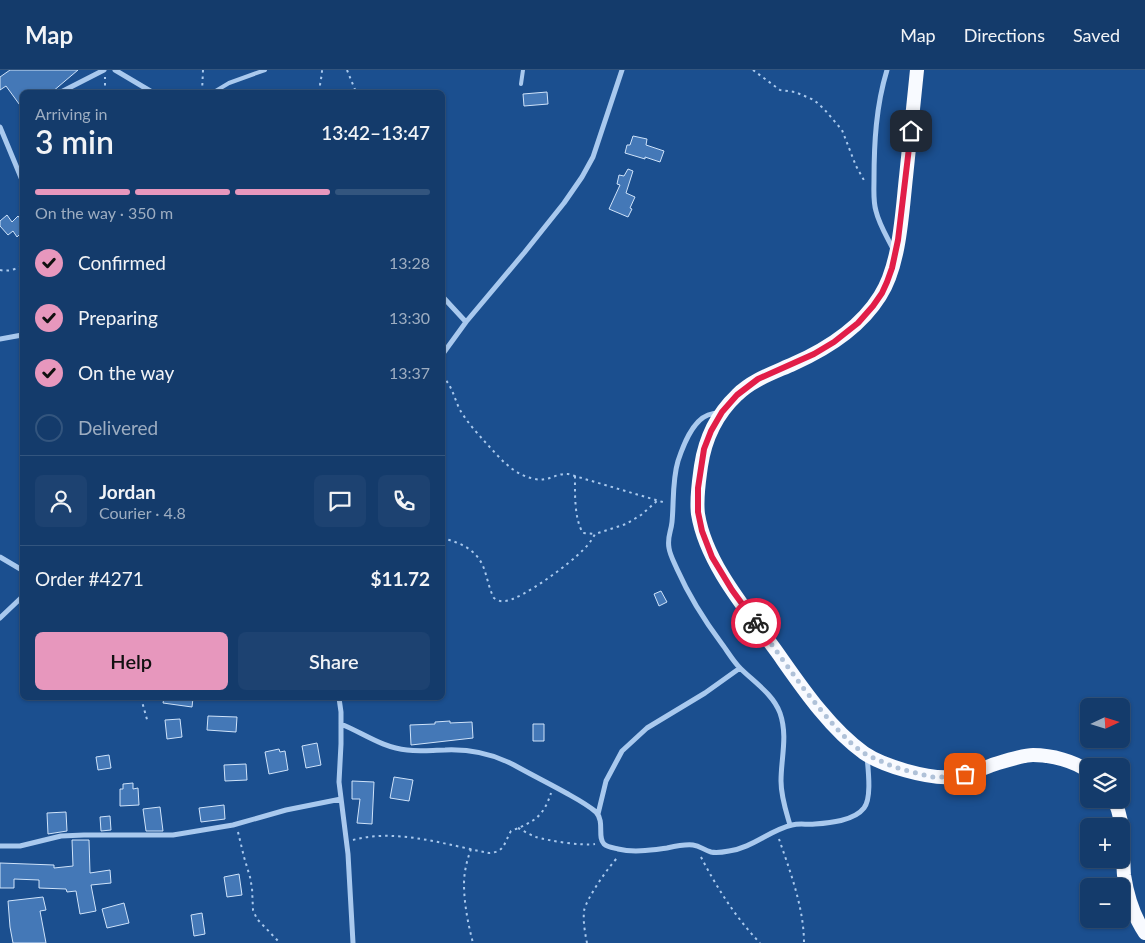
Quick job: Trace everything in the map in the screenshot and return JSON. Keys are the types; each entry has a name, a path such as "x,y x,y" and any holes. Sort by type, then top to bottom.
{"highway":[{"path":"917,70 901,223 896,254 882,293 858,323 834,342 814,354 758,379 737,395 722,412 711,431 704,449 698,488 698,512 702,531 712,557 732,590 804,689 837,729 854,746 867,755 894,767 931,777 951,777 1032,755 1061,758 1080,766"},
{"path":"1118,808 1123,841 1124,874 1131,902 1140,927 1145,933"}],"street":[{"path":"65,90 104,70"},
{"path":"115,70 149,90"},
{"path":"445,351 466,322 564,203 582,177 593,157 622,70"},
{"path":"887,70 876,124 874,201 879,222 896,254"},
{"path":"0,127 20,175"},
{"path":"445,299 466,322"},
{"path":"0,339 20,335"},
{"path":"722,412 707,415 698,423 689,434 682,450 676,468 671,525 668,538 670,551 699,612 740,668 770,697 780,712 784,729 781,780 782,799 790,826"},
{"path":"0,557 20,569"},
{"path":"0,618 20,599"},
{"path":"598,814 606,781 622,751 647,728 705,693 740,668"},
{"path":"340,700 339,782 353,920 353,943"},
{"path":"341,724 394,748 408,751 461,750 484,753 512,764 574,797 598,814 604,844 625,850 654,850 693,845 711,852 730,851 790,826 844,820 854,816 864,808 867,800 869,779 867,755"},
{"path":"0,846 20,846 61,836 172,835 236,824 286,810 341,799"}],"lane":[{"path":"217,90 229,83 265,70"},
{"path":"521,84 523,70"}],"path":[{"path":"104,70 105,90"},
{"path":"202,90 203,70"},
{"path":"320,90 322,70"},
{"path":"347,70 355,90"},
{"path":"753,70 780,90 795,92 814,100 837,123 842,130 856,166 874,201"},
{"path":"0,270 11,270 20,267"},
{"path":"445,378 448,381 461,411 471,426 503,462 526,477 545,480 563,474 576,476 666,503 673,507"},
{"path":"576,476 576,499 580,527 583,533 594,534 626,524 657,501"},
{"path":"445,539 467,547 475,554 482,563 490,591 494,598 504,602 513,599 562,568 584,550 594,534"},
{"path":"142,700 148,723"},
{"path":"346,842 378,835 440,842 489,853 496,852 501,850 511,831 526,825 540,816 549,801 554,786"},
{"path":"236,824 250,877 253,910 256,919 280,943"},
{"path":"518,828 536,837 545,839 581,844 603,842"},
{"path":"776,832 795,887 802,920 804,943"},
{"path":"693,845 727,901 760,943"},
{"path":"470,849 464,884 473,943"},
{"path":"587,943 584,909 613,862 625,850"}],"building":[{"path":"10,70 78,70 54,90 20,90 20,105 6,86 0,90 0,77"},
{"path":"547,92 548,104 524,106 523,94"},
{"path":"633,136 647,139 646,145 664,151 660,162 625,153 627,145 630,145"},
{"path":"628,169 633,171 626,193 635,197 628,217 609,209 620,185 617,184 619,175 624,176"},
{"path":"7,215 12,222 18,216 20,218 20,234 17,237 13,231 8,235 0,226 0,221"},
{"path":"661,591 667,602 659,606 654,594"},
{"path":"164,700 193,700 192,707 163,703"},
{"path":"208,716 237,717 236,732 207,730"},
{"path":"180,719 182,737 167,739 165,720"},
{"path":"450,721 450,723 472,722 473,738 411,745 410,725"},
{"path":"533,724 544,724 544,741 533,741"},
{"path":"317,743 321,765 306,768 302,746"},
{"path":"279,749 280,752 285,751 288,770 269,774 265,752"},
{"path":"109,755 111,768 98,770 96,757"},
{"path":"246,764 247,780 225,781 224,765"},
{"path":"394,777 413,780 409,801 390,798"},
{"path":"352,781 374,782 372,824 357,823 360,799 352,799"},
{"path":"133,783 133,789 138,788 139,805 120,806 120,789 123,789 123,784"},
{"path":"224,805 225,819 201,822 199,808"},
{"path":"160,807 163,831 146,831 143,809"},
{"path":"66,812 67,831 48,834 47,813"},
{"path":"110,816 111,830 101,831 100,817"},
{"path":"72,840 89,840 90,873 110,870 111,883 91,885 96,911 80,914 76,891 67,892 66,889 39,888 39,880 14,879 14,888 0,888 0,863 54,865 54,868 73,866"},
{"path":"239,874 242,895 227,897 224,877"},
{"path":"43,897 46,910 40,911 46,943 13,943 8,901"},
{"path":"124,903 129,923 107,928 102,909"},
{"path":"202,913 205,934 194,936 191,915"}],"way so far":[{"path":"756,623 804,689 837,729 854,746 880,762 931,777 951,777 965,774"}],"route":[{"path":"756,623 732,590 712,557 702,531 698,512 698,488 704,449 711,431 722,412 737,395 758,379 814,354 834,342 865,316 882,293 896,254 911,131"}]}
